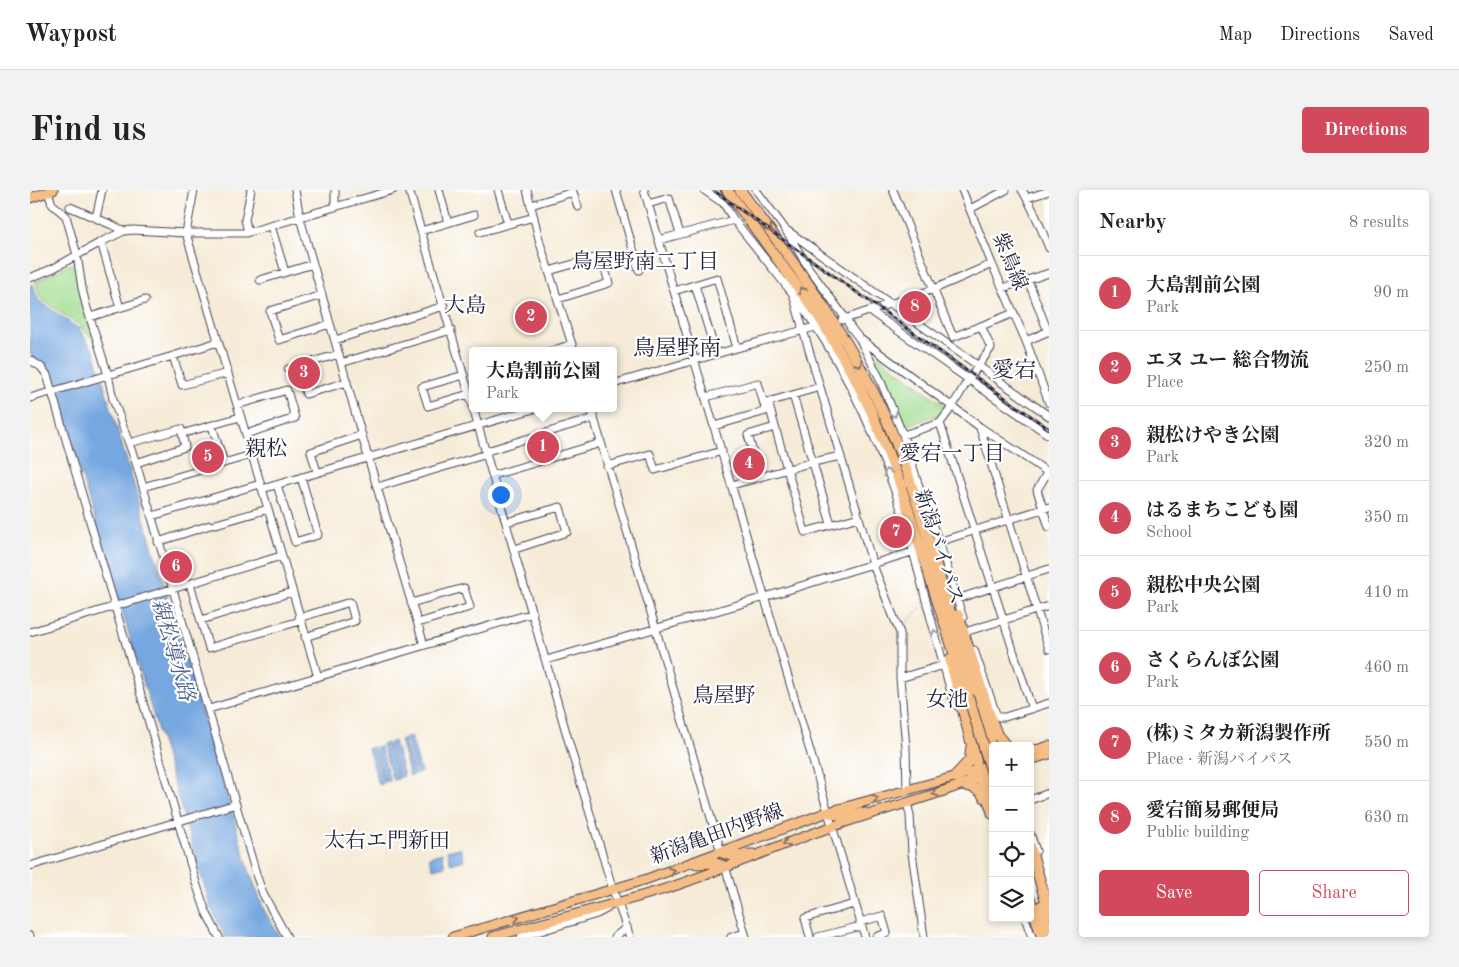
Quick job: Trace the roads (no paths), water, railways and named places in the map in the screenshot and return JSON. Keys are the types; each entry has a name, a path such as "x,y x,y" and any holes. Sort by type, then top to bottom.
{"highway":[{"name":"新潟バイパス","path":"726,190 796,282 819,316 858,382 899,481 971,695 989,742"},
{"name":"新潟バイパス","path":"740,190 807,280 849,346 882,409 909,477 921,515 989,759"},
{"path":"921,515 942,567 995,718 997,735 1003,742"},
{"path":"913,523 989,802"},
{"path":"995,718 996,742"},
{"path":"970,736 979,756 989,767"},
{"path":"970,736 970,760 958,781 977,788 982,793 989,807"},
{"path":"980,773 989,771"},
{"path":"989,778 989,791"},
{"path":"1034,861 1049,912"},
{"path":"1032,877 1049,930"},
{"path":"1034,914 1040,937"},
{"path":"1033,922 1040,937"}],"main road":[{"path":"30,198 50,191"},
{"path":"1034,750 1049,746"},
{"path":"1034,759 1049,754"},
{"name":"新潟亀田内野線","path":"493,937 670,887 832,826 907,803 980,773"},
{"name":"新潟亀田内野線","path":"453,937 613,890 690,864 828,812 907,790 958,781"},
{"path":"828,812 836,816 858,812 874,813"},
{"path":"795,824 822,822 832,826"},
{"path":"721,852 730,856 744,853 759,854"},
{"path":"690,864 716,863 725,866"}],"street":[{"path":"96,218 102,190"},
{"path":"194,190 186,232 299,619 318,677"},
{"path":"248,232 246,220 250,190"},
{"path":"295,190 300,218 341,363 424,645"},
{"path":"335,207 336,190"},
{"path":"31,278 124,232 133,230 248,232 393,190"},
{"path":"409,190 422,231 464,375 469,394 428,406 422,387 464,375"},
{"path":"439,190 448,223"},
{"path":"498,190 508,224"},
{"path":"527,190 540,243 573,347"},
{"path":"616,190 639,270"},
{"path":"644,190 864,937"},
{"path":"704,190 723,203"},
{"path":"715,190 734,220 818,326 844,372 865,417 895,491 914,552 954,703 963,711"},
{"path":"756,190 762,194 843,319 859,338 879,377 903,435 937,543 996,714 995,718 1005,717 1049,703"},
{"path":"893,190 953,337 1014,313"},
{"name":"紫鳥線","path":"962,190 1026,341 1049,402"},
{"path":"970,209 1006,190"},
{"path":"1022,190 1049,248"},
{"path":"50,191 52,204 66,216 77,255 82,288 113,399 136,463 152,516 170,590 209,709 234,804 257,877 263,894 287,937"},
{"path":"1027,198 1049,191"},
{"path":"531,205 573,192 578,207"},
{"path":"648,204 668,198 680,234"},
{"path":"70,207 124,232"},
{"path":"422,231 474,215"},
{"path":"480,232 534,217"},
{"path":"659,240 734,220"},
{"path":"272,226 285,272"},
{"path":"785,229 1049,416"},
{"path":"101,242 120,308"},
{"path":"549,271 601,256 609,283 558,299"},
{"path":"260,280 313,264"},
{"path":"843,319 934,289 992,264"},
{"path":"1003,288 1049,273"},
{"path":"674,291 718,278 736,348"},
{"path":"1026,341 1049,332 1028,280"},
{"path":"695,285 716,354"},
{"path":"794,294 873,565 900,633 900,678 906,747 907,790"},
{"path":"322,295 270,311 280,340 330,324"},
{"path":"90,317 145,300"},
{"path":"335,340 444,306"},
{"path":"870,311 1049,435"},
{"path":"617,383 818,326"},
{"path":"903,435 940,423 952,407 968,380 991,348 982,326"},
{"path":"341,363 451,330"},
{"path":"859,338 952,407 1048,473 1037,490 1046,508 1049,527"},
{"path":"30,398 218,342"},
{"path":"288,369 339,354"},
{"path":"173,356 182,386 228,373"},
{"path":"30,360 44,370 54,391 206,912 219,937"},
{"path":"297,366 306,394 347,382"},
{"path":"706,397 758,383 766,411 714,426"},
{"path":"820,387 768,402 804,532 859,516"},
{"path":"237,405 288,390 295,418 246,434"},
{"path":"792,395 831,524"},
{"path":"474,412 494,475 578,774 613,890 630,937"},
{"path":"152,516 261,486 277,485 523,412"},
{"path":"592,412 721,852"},
{"path":"188,432 240,417"},
{"path":"377,487 594,418"},
{"path":"940,423 1032,709"},
{"path":"212,426 224,463"},
{"path":"760,476 748,435 775,427"},
{"path":"980,427 1049,649"},
{"path":"129,443 181,429 185,447 136,463"},
{"path":"317,472 311,452 362,435"},
{"path":"494,475 601,443"},
{"path":"607,466 650,454 655,470 722,451"},
{"path":"143,487 251,455"},
{"path":"732,485 812,462 841,456"},
{"path":"277,485 295,542 318,535 301,477"},
{"path":"507,522 560,507 567,532 515,549"},
{"path":"158,542 268,508"},
{"path":"937,543 1046,508"},
{"path":"546,660 914,552"},
{"path":"30,632 281,556"},
{"path":"957,598 1049,569"},
{"path":"190,584 209,648 350,602 356,621 305,637"},
{"path":"412,602 464,588 470,607 418,623"},
{"path":"201,620 292,592"},
{"path":"968,631 1049,606"},
{"path":"209,709 533,614"},
{"path":"900,678 944,666"},
{"path":"1034,799 1049,793"},
{"path":"907,803 924,937"},
{"path":"30,866 234,804"},
{"path":"1034,846 1049,894"},
{"path":"725,866 746,935 731,937"},
{"path":"522,937 597,914 618,903"},
{"path":"810,937 805,918 854,904"},
{"path":"818,937 882,916 887,933 876,937"},
{"path":"1026,922 1032,937"},
{"path":"615,937 627,928"}],"water":[{"name":"親松導水路","path":"33,284 38,300 79,329 94,351 249,870 264,910 280,937 225,937 211,908 55,387 48,368 30,354 30,285"},
{"path":"411,736 421,772 416,774 406,738"},
{"path":"404,739 414,774 410,776 400,740"},
{"path":"394,741 404,776 399,778 389,743"},
{"path":"387,743 398,779 393,780 382,744"},
{"path":"380,746 390,781 385,782 375,747"},
{"path":"373,747 384,783 379,785 368,748"},
{"path":"460,848 464,860 451,864 447,851"},
{"path":"442,853 445,866 433,869 429,857"}],"waterway":[{"path":"903,633 903,629 912,616 921,608"}],"railway":[{"path":"713,190 1049,429"}],"place":[{"name":"愛宕簡易郵便局","path":"915,307"},
{"name":"エヌ ユー 総合物流","path":"531,317"},
{"name":"親松けやき公園","path":"304,373"},
{"name":"大島割前公園","path":"543,447"},
{"name":"親松中央公園","path":"208,457"},
{"name":"はるまちこども園","path":"749,464"},
{"name":"(株)ミタカ新潟製作所","path":"896,532"},
{"name":"さくらんぼ公園","path":"176,567"}],"district":[{"name":"鳥屋野南二丁目","path":"645,262"},
{"name":"大島","path":"465,306"},
{"name":"鳥屋野南","path":"677,349"},
{"name":"愛宕","path":"1014,371"},
{"name":"親松","path":"266,449"},
{"name":"愛宕一丁目","path":"952,454"},
{"name":"鳥屋野","path":"724,696"},
{"name":"女池","path":"947,700"},
{"name":"太右エ門新田","path":"387,841"}]}
